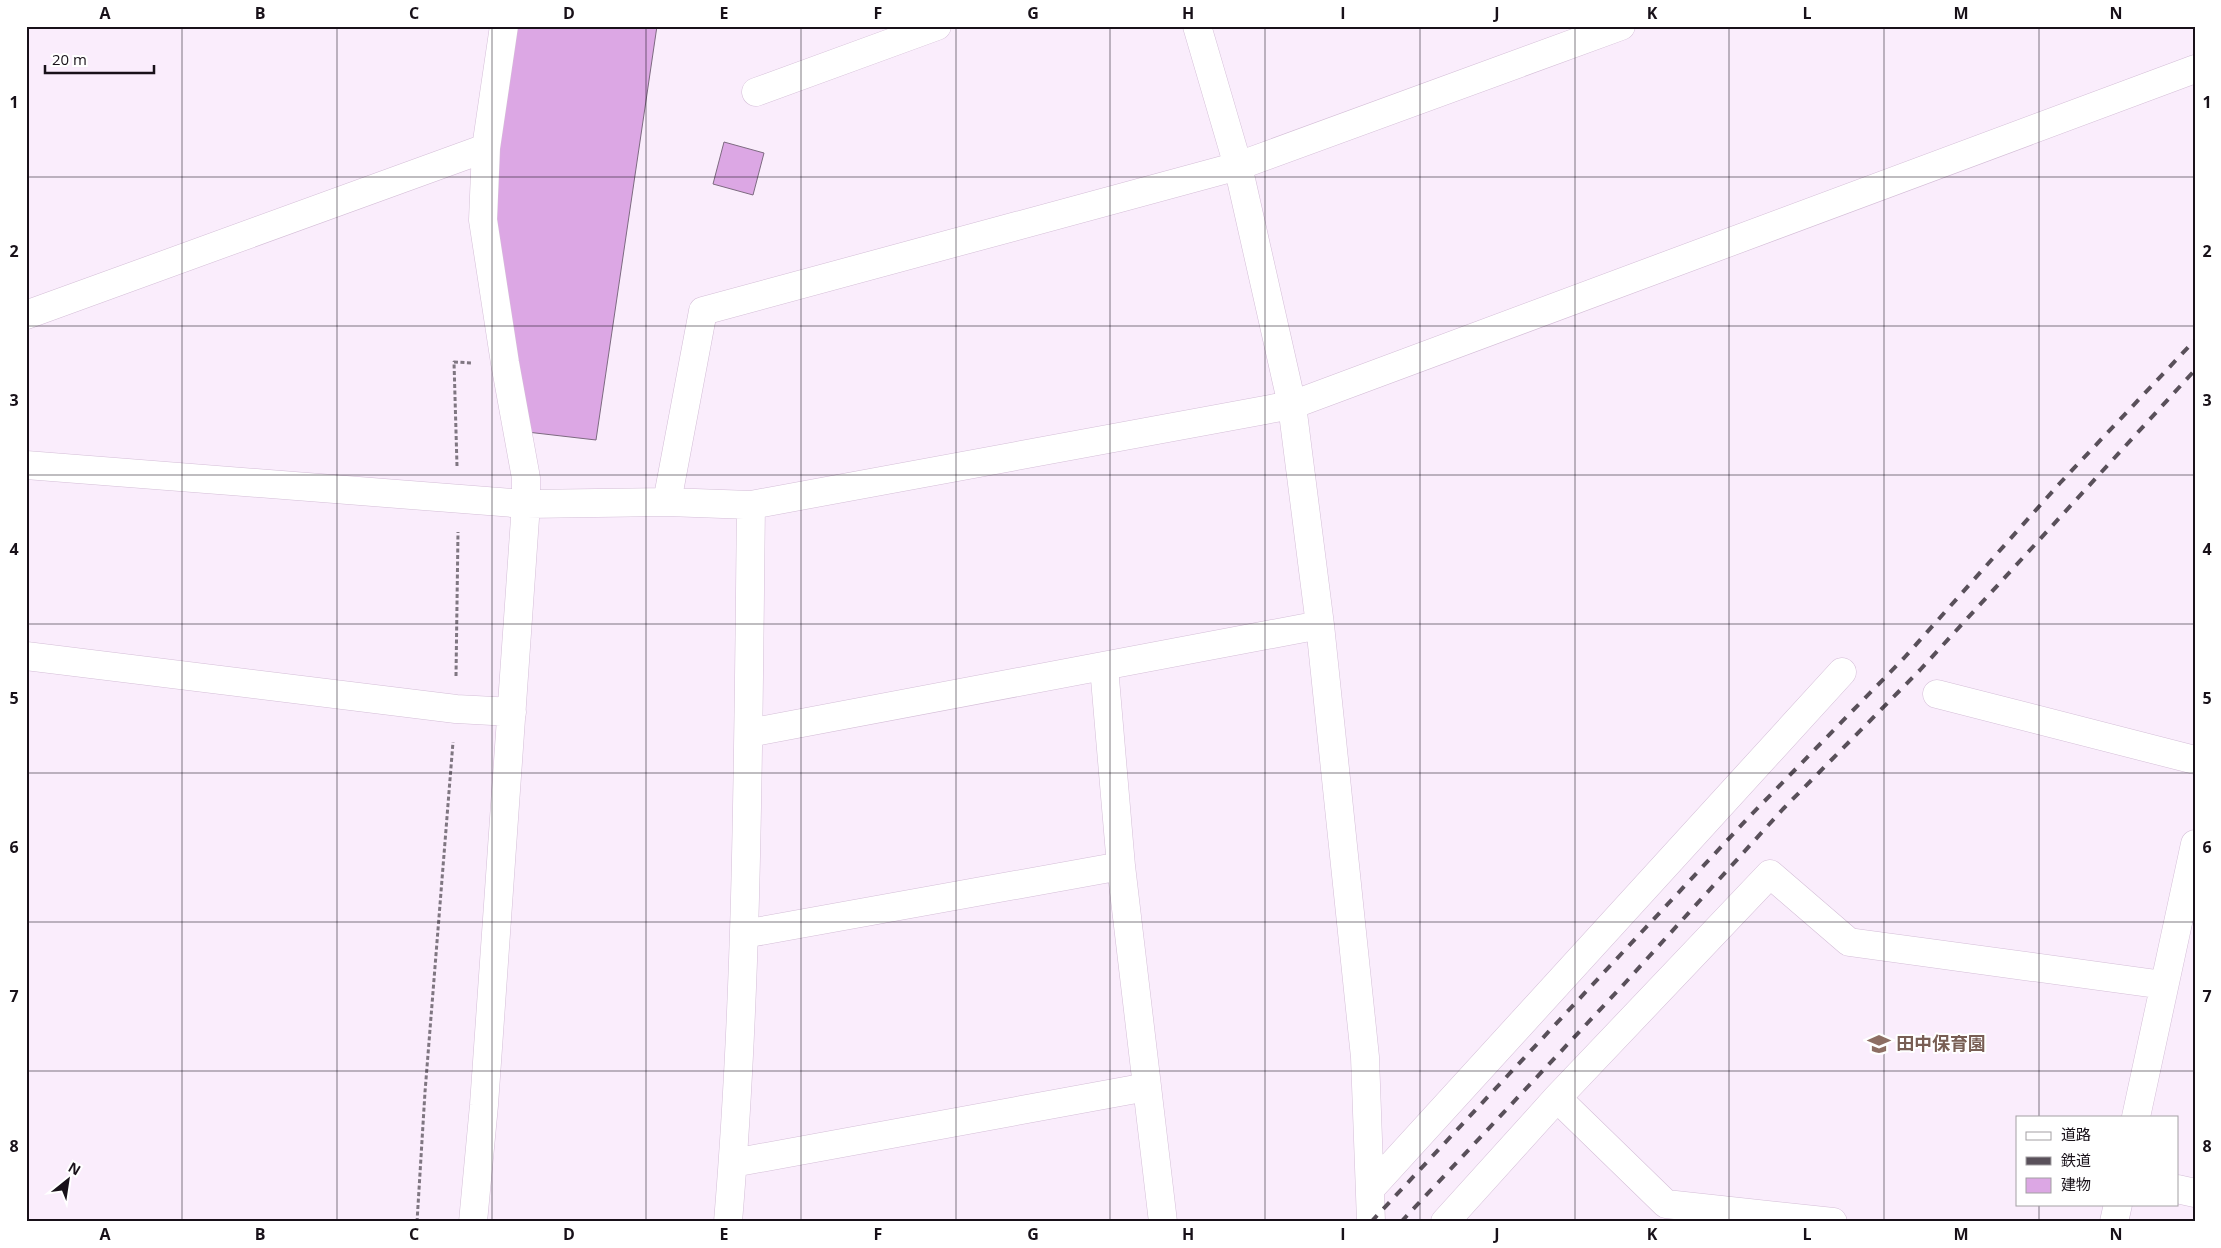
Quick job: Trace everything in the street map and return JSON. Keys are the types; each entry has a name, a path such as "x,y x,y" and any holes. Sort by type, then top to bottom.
{"street":[{"path":"473,1222 484,1105 526,504 526,478 505,363 483,220 486,148 504,26"},
{"path":"756,92 937,26"},
{"path":"1197,26 1238,166 1292,405 1320,625 1366,1057 1372,1186 1371,1222"},
{"path":"667,502 703,311 1238,166 1621,26"},
{"path":"26,464 526,504 667,502 751,505 1292,405 2195,69"},
{"path":"26,315 486,148"},
{"path":"728,1222 733,1162 744,934 749,733 751,505"},
{"path":"749,733 1320,625"},
{"path":"26,656 456,709 512,712"},
{"path":"1104,667 1121,866 1163,1222"},
{"path":"1372,1186 1842,672"},
{"path":"1937,694 2195,760"},
{"path":"2136,1116 2195,844"},
{"path":"744,934 1121,866"},
{"path":"1445,1222 1557,1098 1770,874 1849,942 2164,985"},
{"path":"733,1162 1147,1088"},
{"path":"1557,1098 1666,1204 1834,1222"},
{"path":"2178,1190 2195,1193"},
{"path":"2114,1222 2118,1206"}],"path":[{"path":"417,1222 424,1092 456,709 458,499 454,362 505,363"}],"building":[{"path":"515,26 657,26 596,440 527,432 495,227 497,148"},
{"path":"724,142 764,153 753,195 713,184"}],"railway":[{"path":"1371,1222 1749,817 1904,658 2060,483 2195,340"},
{"path":"1401,1222 1625,983 1783,809 1920,670 2195,370"}],"place":[{"name":"田中保育園","path":"1879,1044"}]}
